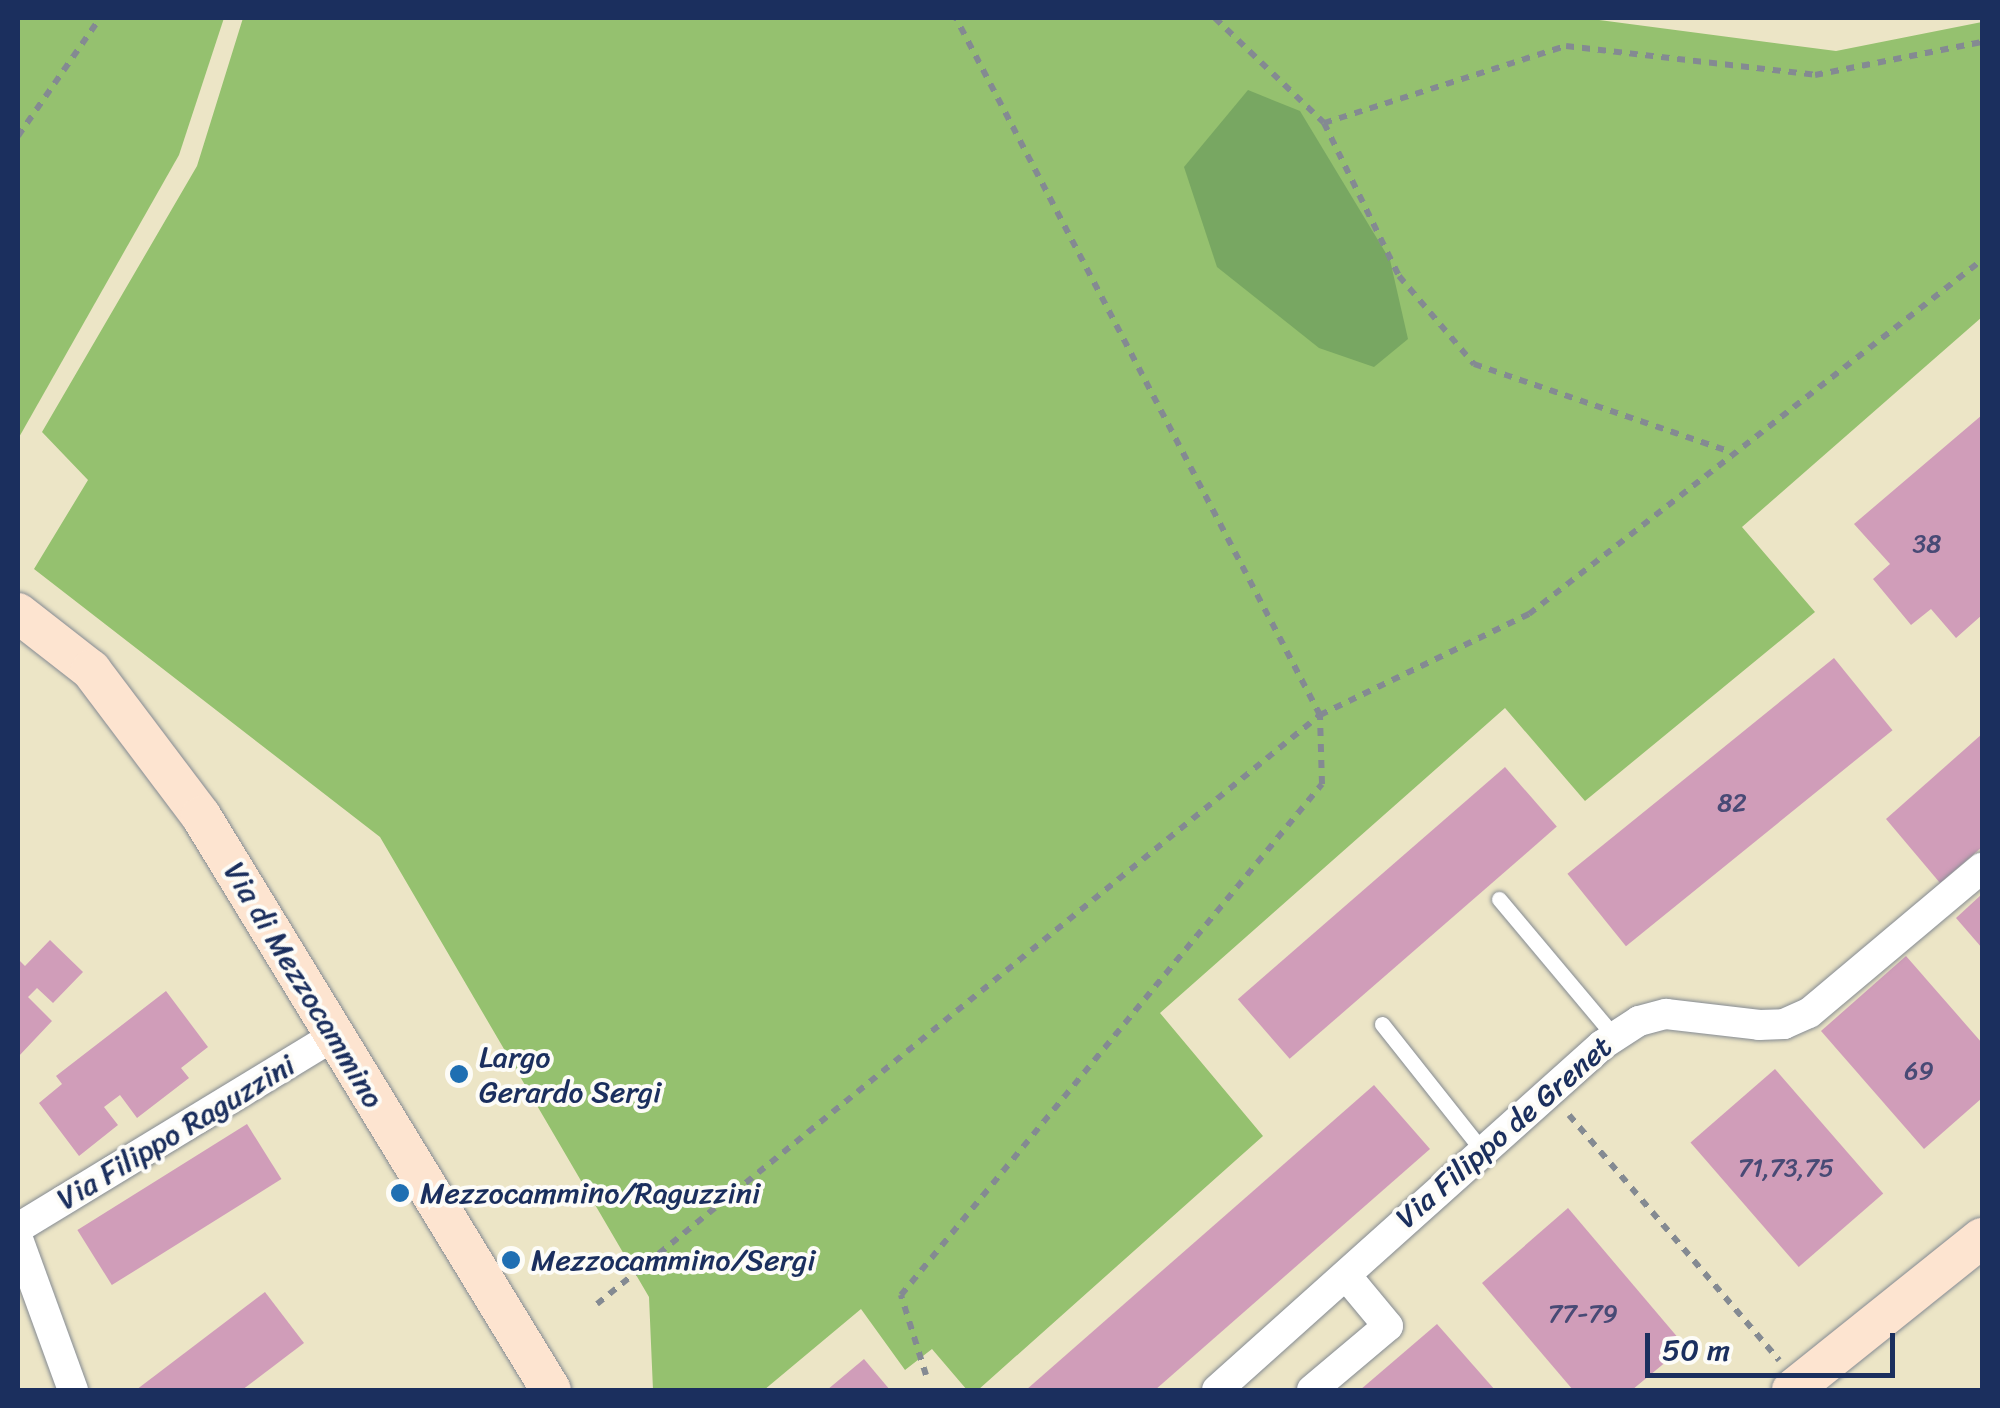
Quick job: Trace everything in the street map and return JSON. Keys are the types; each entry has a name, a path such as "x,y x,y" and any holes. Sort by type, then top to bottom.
{"street":[{"name":"Via di Mezzocammino","path":"18,612 91,670 202,816 551,1390"},
{"name":"Via Filippo de Grenet","path":"1218,1390 1348,1280 1366,1251 1615,1036 1666,1014 1759,1025 1796,1019 1982,868"},
{"name":"Via Filippo Raguzzini","path":"18,1228 334,1036"},
{"path":"1796,1388 1982,1238"},
{"path":"18,1239 73,1390"},
{"path":"1312,1390 1388,1326 1348,1280"}],"lane":[{"path":"1500,899 1615,1036"},
{"path":"1382,1024 1481,1149"}],"path":[{"path":"18,136 100,18"},
{"path":"926,1375 901,1295 1322,784 1320,715 956,18"},
{"path":"1215,18 1324,123 1400,276 1474,364 1732,452"},
{"path":"1324,123 1566,46 1815,75 1982,42"},
{"path":"597,1304 1320,715 1529,614 1982,260"},
{"path":"1549,1091 1796,1388"}],"green space":[{"path":"18,18 224,18 179,155 18,439"},
{"path":"243,18 1584,18 1836,51 1982,22 1982,317 1742,527 1815,612 1585,801 1505,708 1160,1013 1263,1136 978,1390 967,1390 932,1349 905,1370 861,1309 764,1390 653,1390 649,1297 380,837 34,569 88,480 42,432 197,166"},
{"path":"1248,90 1300,111 1390,260 1408,339 1374,367 1319,348 1217,267 1184,167"}],"building":[{"path":"1982,415 1982,615 1956,638 1931,609 1911,625 1873,579 1890,564 1854,524"},
{"path":"1834,658 1893,730 1626,946 1567,874"},
{"path":"1982,734 1982,847 1940,883 1886,819"},
{"path":"1505,767 1557,827 1290,1059 1238,999"},
{"path":"1982,894 1982,948 1956,918"},
{"path":"50,940 83,972 53,1003 37,988 28,997 52,1021 18,1057 18,959 25,966"},
{"path":"1906,956 1982,1043 1982,1098 1924,1149 1821,1031"},
{"path":"166,991 208,1047 181,1068 189,1078 137,1118 120,1095 104,1107 118,1125 79,1156 39,1103 62,1084 56,1076"},
{"path":"1775,1069 1883,1194 1799,1267 1690,1142"},
{"path":"1374,1085 1430,1149 1155,1390 1026,1390"},
{"path":"247,1124 281,1179 112,1285 77,1230"},
{"path":"1568,1208 1685,1346 1632,1390 1573,1390 1482,1283"},
{"path":"265,1292 304,1343 242,1390 136,1390"},
{"path":"1437,1324 1495,1390 1360,1390"},
{"path":"864,1359 890,1390 827,1390"}],"place":[{"name":"Largo Gerardo Sergi","path":"459,1074"},
{"name":"Mezzocammino/Raguzzini","path":"400,1193"},
{"name":"Mezzocammino/Sergi","path":"511,1260"}]}
